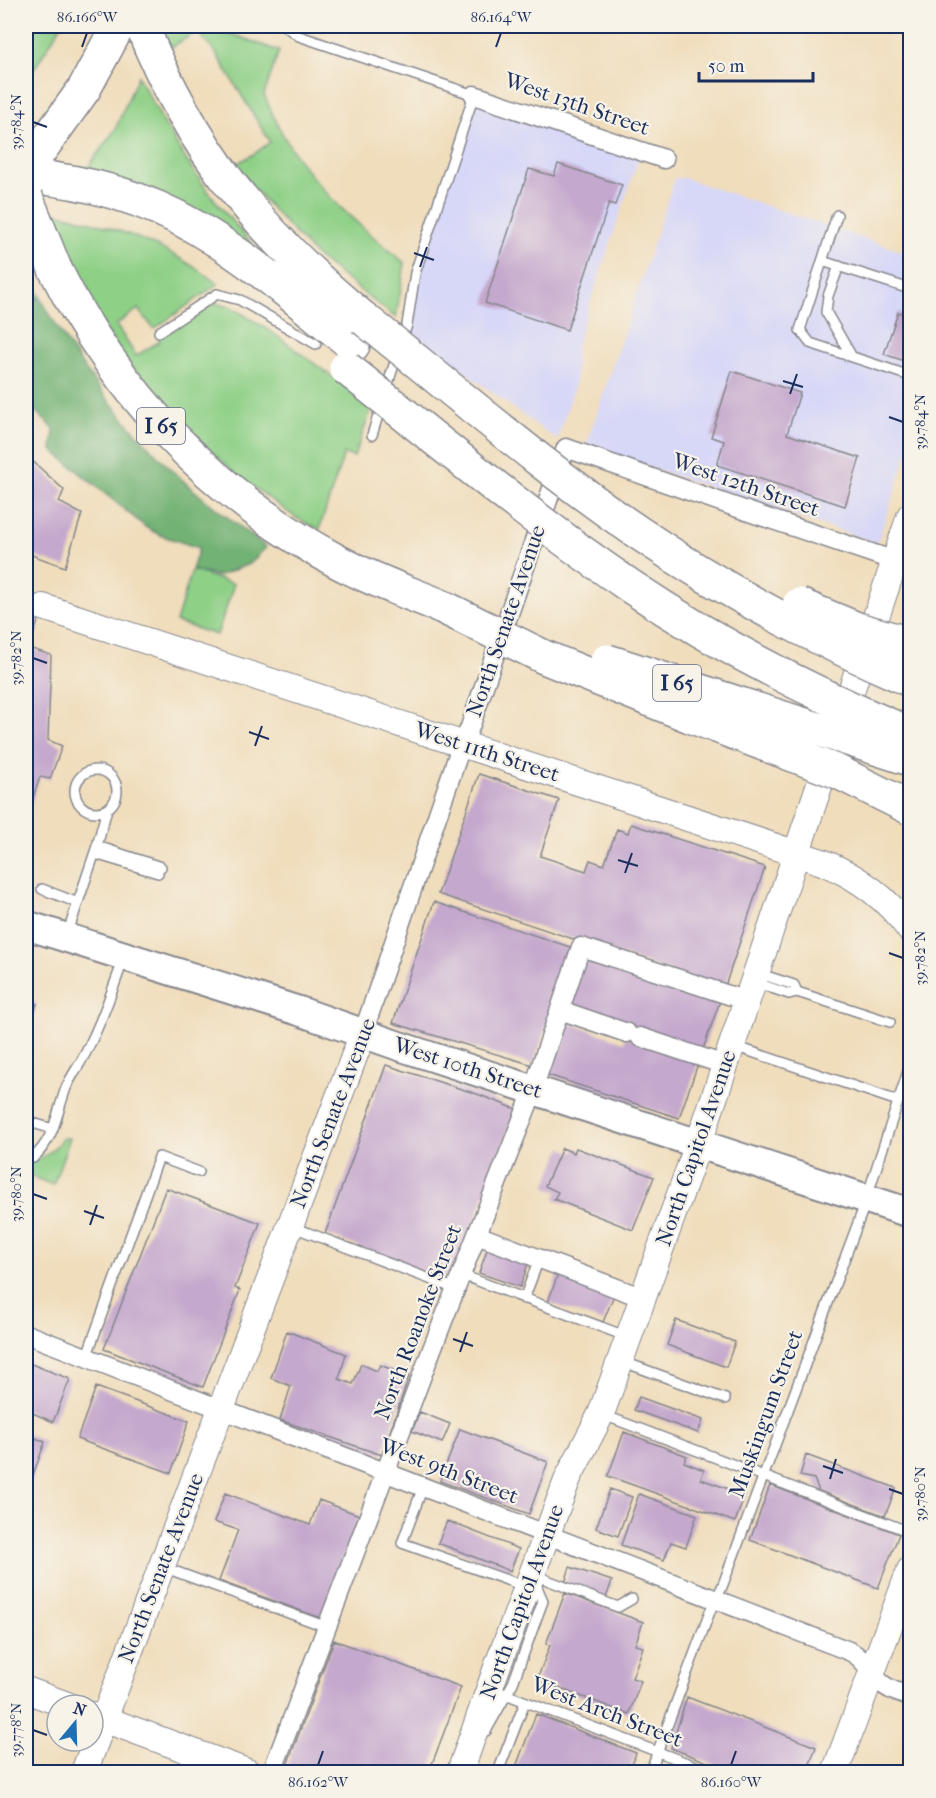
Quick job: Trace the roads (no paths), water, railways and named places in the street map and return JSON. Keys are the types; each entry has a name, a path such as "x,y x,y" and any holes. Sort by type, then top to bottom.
{"highway":[{"path":"26,170 77,99 118,26"},
{"path":"142,26 177,105 197,137 248,207 299,263 354,344 560,536 632,587 717,639 800,684 910,734"},
{"path":"26,176 75,194 180,244 228,274 316,344 354,344 542,462 641,534 743,597 843,650 910,680"},
{"path":"26,197 75,194 143,202 194,226 255,268 354,344 522,480 634,564 705,609 800,661 910,712"},
{"name":"I 65","path":"26,197 55,269 78,312 127,386 161,426 202,466 266,518 308,545 360,573 443,607 910,759"},
{"path":"641,534 833,620 910,644"},
{"path":"443,607 544,657 838,772 910,808"}],"main road":[{"name":"North Capitol Avenue","path":"461,1772 498,1692 529,1581 546,1534 568,1478 601,1414 643,1298 797,854 903,563 910,516"},
{"name":"West 11th Street","path":"35,604 838,869 864,884 892,907 910,930"},
{"name":"West 10th Street","path":"26,925 343,1025 533,1090 910,1213"},
{"name":"North Senate Avenue","path":"105,1703 162,1566 363,1033"},
{"path":"835,1773 910,1570"},
{"path":"26,1690 45,1697"},
{"path":"105,1719 247,1773"},
{"name":"North Senate Avenue","path":"84,1773 89,1753"}],"street":[{"name":"West 13th Street","path":"474,95 664,159"},
{"name":"West 12th Street","path":"566,448 903,563"},
{"name":"North Senate Avenue","path":"363,1033 566,448"},
{"name":"North Roanoke Street","path":"272,1773 533,1090 581,947 752,985"},
{"path":"560,1010 634,1035 728,1055"},
{"path":"477,1235 643,1298"},
{"name":"West 9th Street","path":"26,1335 856,1654 885,1686 910,1697"}],"lane":[{"path":"285,26 299,36 474,95 415,273 407,325 372,435"},
{"path":"837,215 800,330 810,343 910,376"},
{"path":"822,261 910,289"},
{"path":"839,266 828,296 826,312 852,357"},
{"path":"159,332 217,294 240,300 316,344"},
{"path":"67,938 108,809 116,799 117,792 113,778 108,773 96,770 82,775 77,780 75,792 81,805 93,812 108,809"},
{"path":"96,850 159,870"},
{"path":"42,890 78,903"},
{"path":"26,1156 33,1158 45,1147 67,1087 93,1038 125,956"},
{"path":"752,985 794,986 797,992 890,1022"},
{"path":"728,1055 898,1101"},
{"name":"Muskingum Street","path":"650,1773 722,1587 866,1198 910,1065"},
{"path":"26,1121 53,1129"},
{"path":"86,1358 159,1157 199,1172"},
{"path":"290,1226 459,1282 524,1299 628,1337"},
{"path":"524,1299 539,1259"},
{"path":"620,1361 725,1399"},
{"path":"601,1414 910,1532"},
{"path":"423,1487 402,1543 618,1607 632,1599"},
{"path":"162,1566 327,1627"},
{"name":"West Arch Street","path":"498,1692 711,1773"},
{"path":"498,1773 525,1702"}]}
